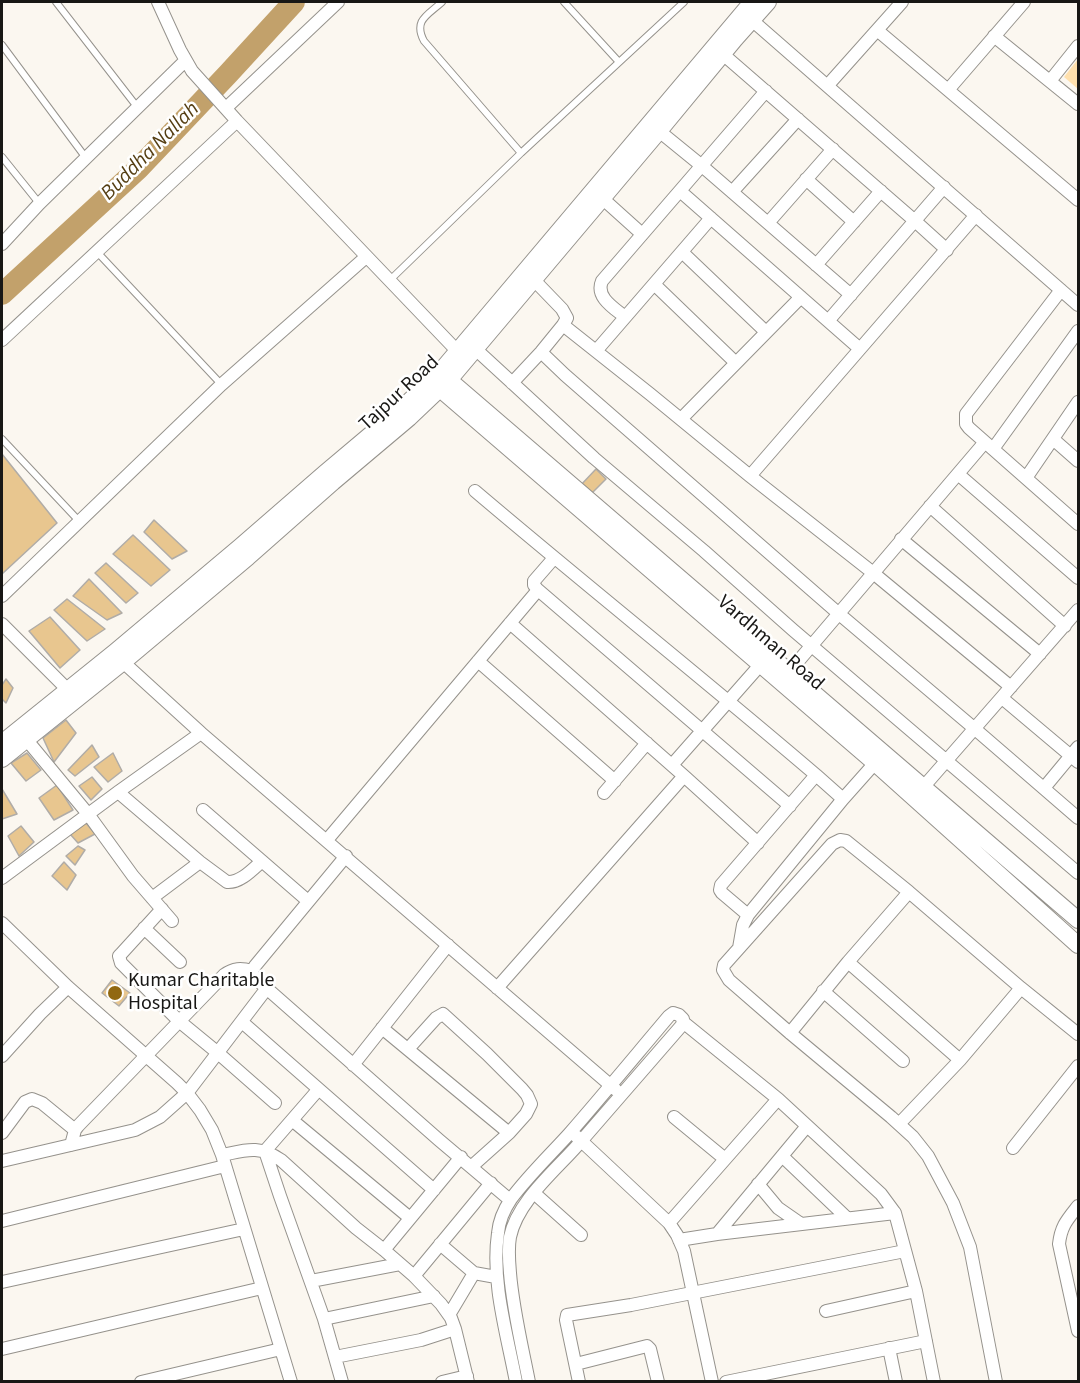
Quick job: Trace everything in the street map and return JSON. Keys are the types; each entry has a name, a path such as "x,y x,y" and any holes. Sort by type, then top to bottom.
{"main road":[{"name":"Tajpur Road","path":"2,759 123,662 409,418 440,380 533,279 659,131 749,11 768,2"},
{"name":"Tajpur Road","path":"467,351 524,272 718,50"},
{"name":"Tajpur Road","path":"2,743 240,547 401,409 440,380"},
{"name":"Vardhman Road","path":"440,380 875,762 918,793 1078,920"},
{"name":"Vardhman Road","path":"440,380 789,672 1078,945"}],"street":[{"path":"159,2 189,66 237,121 389,281 467,351 512,383 594,458 810,645 1078,870"},
{"path":"224,106 338,2"},
{"path":"828,85 902,2"},
{"path":"948,90 1024,2"},
{"path":"749,11 828,85 1078,305"},
{"path":"877,30 1076,193"},
{"path":"994,36 1078,104"},
{"path":"1050,81 1078,46"},
{"path":"718,50 946,250"},
{"path":"2,244 39,204 138,108 189,66"},
{"path":"625,317 603,298 600,285 766,91"},
{"path":"732,192 798,119"},
{"path":"2,340 237,121"},
{"path":"659,131 851,295"},
{"path":"768,223 832,149"},
{"path":"806,179 854,222"},
{"path":"828,321 945,188"},
{"path":"680,191 860,349"},
{"path":"816,265 881,191"},
{"path":"602,198 642,234"},
{"path":"750,476 976,216"},
{"path":"596,351 711,218"},
{"path":"682,252 766,332"},
{"path":"2,596 221,385 366,257"},
{"path":"512,383 541,352 567,318 565,312 533,279"},
{"path":"654,284 736,363"},
{"path":"1061,290 966,414 966,424 1078,524"},
{"path":"681,419 801,297"},
{"path":"563,325 872,572 1011,687"},
{"path":"789,672 958,474 989,445 1078,331"},
{"path":"541,352 838,613 1078,818"},
{"path":"1026,478 1078,402"},
{"path":"1053,439 1078,461"},
{"path":"958,474 1078,578"},
{"path":"475,491 729,701 843,799"},
{"path":"930,506 1065,626"},
{"path":"901,539 1040,654"},
{"path":"554,558 534,581 538,590 790,806"},
{"path":"327,840 538,590"},
{"path":"918,793 1078,610"},
{"path":"510,623 758,843"},
{"path":"2,624 68,690"},
{"path":"478,661 615,781"},
{"path":"123,662 201,733 622,1095"},
{"path":"672,765 761,664"},
{"path":"1002,698 1076,755 1044,788"},
{"path":"2,878 201,733"},
{"path":"26,739 172,921"},
{"path":"604,794 646,743"},
{"path":"739,949 743,925 748,915 875,762"},
{"path":"497,988 684,776"},
{"path":"748,915 722,893 720,888 816,776"},
{"path":"118,792 227,882 231,883 240,879 262,861"},
{"path":"203,810 308,901"},
{"path":"996,1382 970,1247 953,1203 928,1156 913,1137 729,980 723,970 724,965 835,842 840,840 850,843 1078,1034"},
{"path":"252,970 346,856"},
{"path":"152,898 200,862"},
{"path":"790,1033 823,991 909,892"},
{"path":"162,909 121,954 120,960 180,1021 274,1103"},
{"path":"2,923 68,987 187,1093 200,1110 212,1130 224,1161 291,1382"},
{"path":"144,928 180,962"},
{"path":"353,1065 448,945"},
{"path":"848,962 960,1060"},
{"path":"71,1144 75,1130 230,971 242,968 252,970"},
{"path":"252,970 255,978 510,1200"},
{"path":"2,1056 68,987"},
{"path":"2,1161 135,1130 160,1117 187,1093 267,988"},
{"path":"899,1125 960,1060 1021,988"},
{"path":"823,991 903,1061"},
{"path":"516,1382 496,1277 495,1258 502,1216 510,1200 673,1013 679,1015 684,1022 778,1099 881,1194 895,1213 916,1292 934,1382"},
{"path":"408,1048 436,1018 441,1014 446,1015 515,1082 530,1100 529,1109 509,1134 471,1167"},
{"path":"242,1022 434,1190"},
{"path":"529,1382 512,1291 509,1239 513,1224 534,1193 684,1022"},
{"path":"382,1028 509,1134"},
{"path":"1013,1148 1078,1066"},
{"path":"265,1151 318,1090"},
{"path":"2,1133 25,1102 32,1099 42,1103 75,1130"},
{"path":"669,1223 778,1099"},
{"path":"674,1117 725,1159"},
{"path":"292,1120 410,1218"},
{"path":"717,1234 807,1126"},
{"path":"570,1132 669,1223 679,1240 684,1251 712,1382"},
{"path":"2,1221 224,1161 249,1150 265,1151 281,1160 356,1228 414,1276 449,1315 468,1379 442,1382"},
{"path":"265,1151 324,1319 342,1382"},
{"path":"782,1156 847,1218"},
{"path":"384,1250 460,1157"},
{"path":"414,1276 491,1183"},
{"path":"758,1184 778,1208 801,1224"},
{"path":"534,1193 581,1235"},
{"path":"1078,1206 1060,1233 1059,1244 1078,1331"},
{"path":"679,1240 895,1213"},
{"path":"2,1282 244,1229"},
{"path":"440,1244 474,1273 496,1277"},
{"path":"579,1382 566,1320 567,1315 631,1305 905,1251"},
{"path":"311,1281 400,1264"},
{"path":"449,1315 474,1273"},
{"path":"2,1349 262,1288"},
{"path":"826,1311 916,1292"},
{"path":"324,1319 434,1296"},
{"path":"335,1357 421,1340 455,1329"},
{"path":"726,1382 759,1378 926,1341"},
{"path":"576,1364 650,1347 658,1382"},
{"path":"890,1348 896,1382"},
{"path":"141,1382 281,1349"}],"lane":[{"path":"56,2 138,108"},
{"path":"442,2 422,20 419,27 424,41 521,153"},
{"path":"564,2 619,62"},
{"path":"389,281 521,153 684,2"},
{"path":"2,45 87,159"},
{"path":"2,157 39,204"},
{"path":"97,252 221,385"},
{"path":"2,439 80,521"}],"shaded area":[{"path":"1078,59 1078,89 1064,77"}],"building":[{"path":"2,454 57,523 2,574"},
{"path":"596,469 606,479 589,496 579,487"},
{"path":"154,520 187,551 172,559 144,532"},
{"path":"133,535 170,570 151,586 113,554"},
{"path":"106,563 138,593 126,603 95,573"},
{"path":"89,579 122,613 107,620 73,596"},
{"path":"67,599 105,629 87,641 54,610"},
{"path":"50,617 80,650 60,668 29,631"},
{"path":"6,679 13,688 6,703 2,699 2,685"},
{"path":"66,720 76,733 54,762 43,738"},
{"path":"92,745 99,757 75,776 68,770"},
{"path":"27,753 41,770 26,781 11,763"},
{"path":"113,753 122,771 108,782 94,767"},
{"path":"92,777 102,789 91,800 79,786"},
{"path":"57,785 73,810 54,820 39,798"},
{"path":"2,789 17,814 2,819"},
{"path":"86,823 95,834 78,843 70,834"},
{"path":"21,826 34,842 19,856 8,836"},
{"path":"78,846 85,850 75,865 66,856"},
{"path":"64,862 76,875 67,890 52,876"},
{"path":"112,980 130,993 119,1006 102,993"}],"waterway":[{"name":"Buddha Nallah","path":"2,294 138,169 294,2"}],"place":[{"name":"Kumar Charitable Hospital","path":"115,993"}]}
